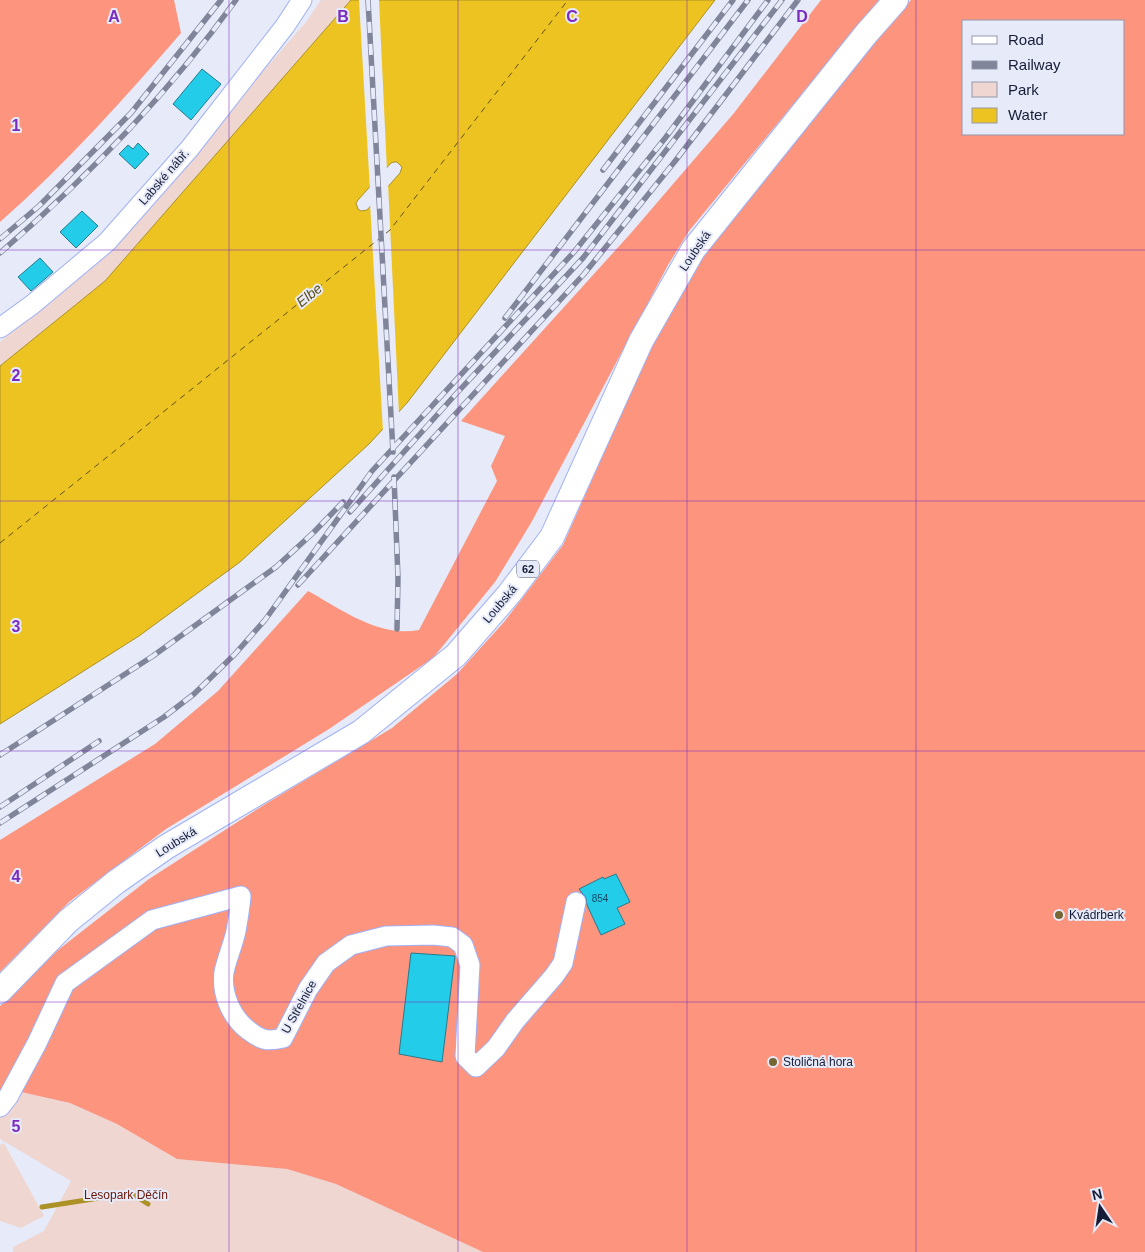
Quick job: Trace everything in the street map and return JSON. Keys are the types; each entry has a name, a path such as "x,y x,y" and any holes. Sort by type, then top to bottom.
{"main road":[{"name":"Loubská","path":"0,991 68,921 116,882 166,847 361,732 456,655 509,594 552,537 641,341 693,250 866,34 896,0"}],"street":[{"name":"Labské nábř.","path":"0,328 33,304 107,242 190,148 285,26 302,0"},
{"name":"U Střelnice","path":"0,1107 8,1097 37,1043 65,983 152,920 241,896 236,931 224,973 225,992 231,1012 246,1029 261,1039 272,1040 283,1038 308,989 326,962 351,945 386,936 433,935 452,937 463,946 470,965 465,1056 476,1067 496,1048 515,1021 563,963 576,902"}],"green space":[{"path":"321,0 351,0 105,281 0,366 0,342 107,251 306,22"},
{"name":"Lesopark Děčín","path":"21,1092 70,1103 117,1124 177,1159 287,1169 336,1184 483,1252 13,1252 13,1247 44,1231 71,1181 0,1139 0,1111"},
{"path":"4,1143 44,1216 21,1228 0,1221 0,1145"}],"shaded area":[{"path":"0,0 174,0 181,33 94,130 0,222"},
{"path":"821,0 879,0 689,231 668,265 531,523 495,582 433,658 329,729 166,829 69,902 0,972 0,840 155,744 218,691 308,591 375,626 389,630 419,630 497,481 491,466 505,436 461,421 631,233 734,113"},
{"path":"911,0 1145,0 1145,1252 483,1252 336,1184 287,1169 177,1159 117,1124 70,1103 21,1092 0,1111 0,1006 58,950 149,879 267,803 392,728 457,674 504,622 563,545 650,349 707,248 874,41"}],"water":[{"name":"Elbe","path":"351,0 715,0 407,403 369,444 240,562 139,636 0,724 0,366 105,281","holes":["397,162 402,167 400,173 367,210 361,211 358,209 356,203 358,200 391,163"]}],"pier":[{"path":"359,0 379,0 387,171 370,191"},
{"path":"388,183 399,414 383,432 370,203"}],"building":[{"path":"202,69 221,84 191,120 173,104"},
{"path":"138,143 149,154 135,169 119,154 128,145 133,149"},
{"path":"82,211 98,226 76,248 60,232"},
{"path":"40,258 53,272 31,291 18,277"},
{"path":"616,874 630,902 617,908 625,924 601,935 587,905 586,898 579,889 603,877 604,879"},
{"path":"411,953 455,956 442,1062 399,1054"}],"waterway":[{"path":"42,1207 131,1193 148,1204"}],"ferry route":[{"path":"0,543 390,230 568,0"}],"railway":[{"path":"0,239 39,206 131,113 221,0"},
{"path":"0,253 64,195 126,133 183,68 236,0"},
{"path":"368,0 393,452"},
{"path":"603,170 733,0"},
{"path":"505,318 748,0"},
{"path":"0,823 164,717 194,694 235,654 265,620 372,471 574,252 666,137 768,0"},
{"path":"350,512 455,395 583,258 782,0"},
{"path":"298,585 584,274 676,160 798,0"},
{"path":"394,477 398,578 397,629"},
{"path":"0,755 153,656 276,567 343,502"},
{"path":"0,807 99,741"}],"place":[{"name":"Kvádrberk","path":"1059,915"},
{"name":"Stoličná hora","path":"773,1062"}]}
